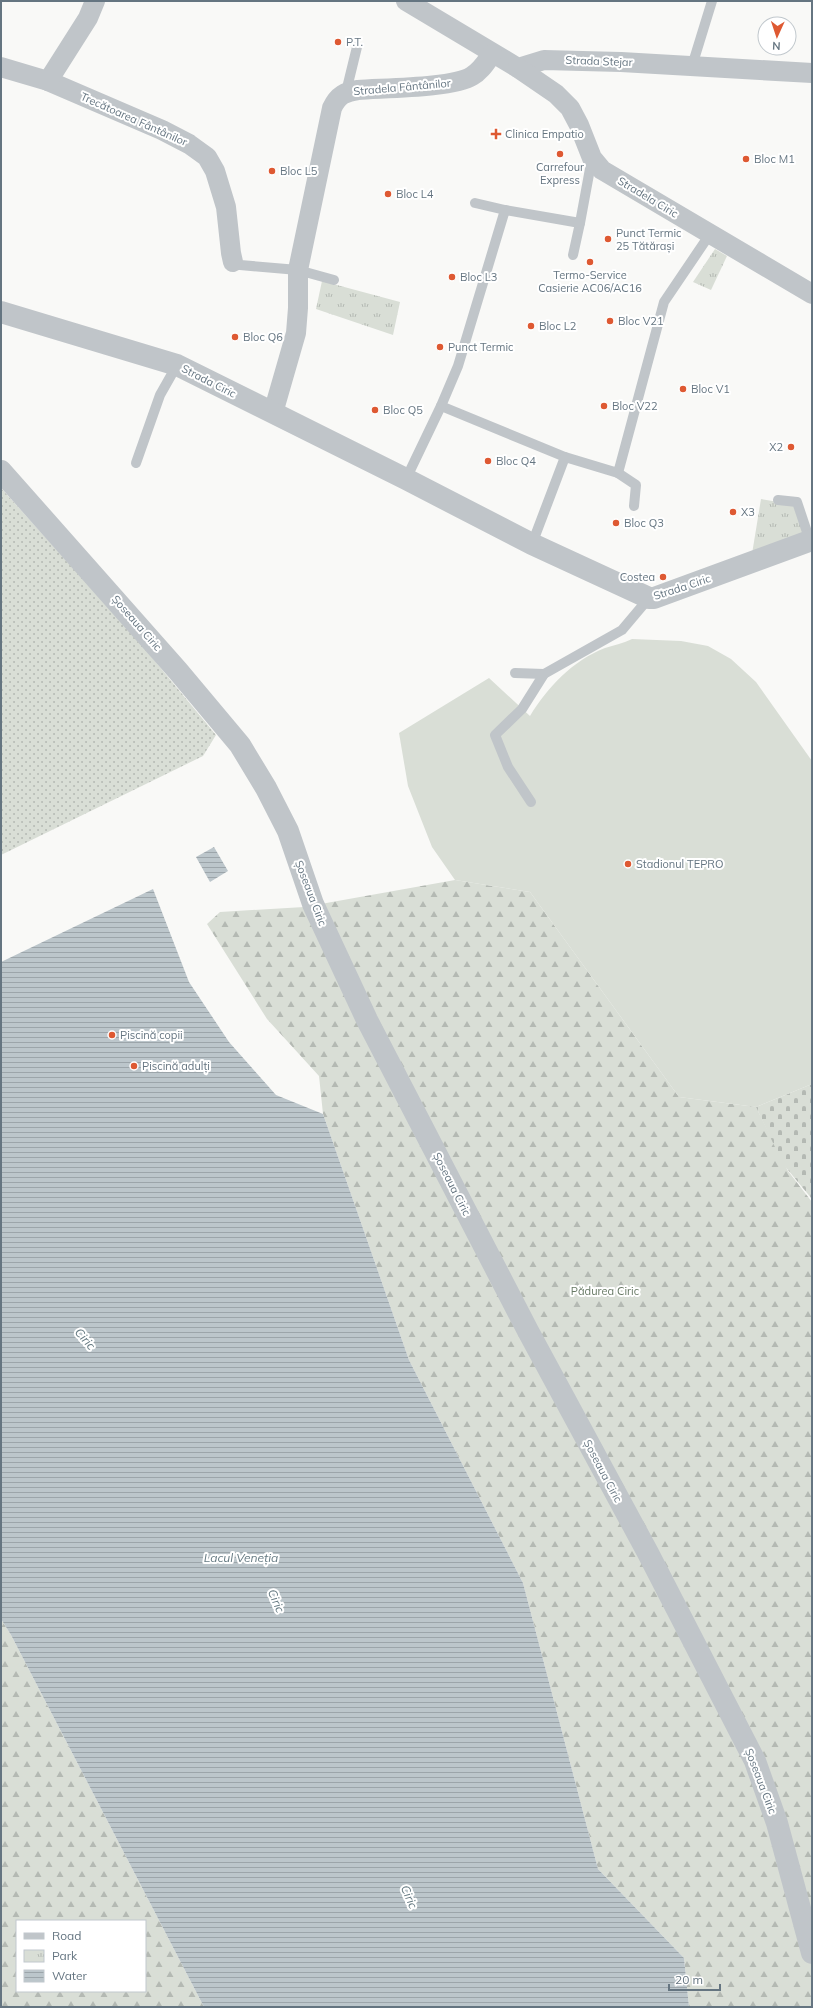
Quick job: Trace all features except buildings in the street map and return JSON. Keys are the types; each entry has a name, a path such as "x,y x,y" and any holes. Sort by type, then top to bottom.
{"street":[{"path":"48,81 88,18 95,1"},
{"path":"406,1 492,54 518,68"},
{"name":"Stradela Fântânilor","path":"273,413 296,333 298,308 298,270 332,108 337,98 346,92 455,83 471,77 481,69 492,54"},
{"name":"Strada Stejar","path":"518,68 544,60 621,62 812,73"},
{"name":"Trecătoarea Fântânilor","path":"1,67 48,81 162,130 189,144 207,156 215,171 226,207 233,262"},
{"name":"Stradela Ciric","path":"518,68 556,94 570,108 580,125 592,158 602,170 812,294"},
{"name":"Strada Ciric","path":"1,312 177,365 406,479 532,544 649,598 654,598 811,540"},
{"name":"Șoseaua Ciric","path":"1,471 183,677 240,745 266,788 288,831 313,904 367,1020 528,1332 648,1553 756,1761 777,1823 812,1954"}],"lane":[{"path":"692,66 712,1"},
{"path":"346,92 357,47"},
{"path":"573,254 592,158"},
{"path":"475,203 505,210 580,223"},
{"path":"406,479 441,406 458,366 505,210"},
{"path":"618,473 664,302 710,234"},
{"path":"233,262 240,265 298,270 334,280"},
{"path":"136,464 160,395 177,365"},
{"path":"441,406 565,457 618,473 636,485 634,506"},
{"path":"532,544 565,457"},
{"path":"778,500 797,502 811,540"},
{"path":"531,802 508,767 495,735 522,709 544,674 622,630 649,598"},
{"path":"515,673 544,674"}],"green space":[{"path":"715,249 727,256 711,290 693,282"},
{"path":"322,281 400,302 393,335 316,309"},
{"path":"1,488 135,637 216,735 203,756 1,855"},
{"path":"761,499 796,505 807,539 751,560"},
{"name":"Stadionul TEPRO","path":"632,639 681,641 708,646 731,659 756,682 812,761 812,1084 756,1107 679,1097 530,892 455,880 432,847 408,786 399,733 489,678 530,716 553,685 582,660 593,653"},
{"name":"Pădurea Ciric","path":"455,880 530,892 679,1097 756,1107 788,1171 812,1202 812,2007 689,2007 684,1958 598,1869 523,1583 409,1360 323,1114 319,1076 267,1019 207,924 220,912 304,907"},
{"path":"812,1084 812,1199 783,1164 756,1107"},
{"path":"1,1619 11,1635 204,2007 1,2007"}],"water":[{"path":"214,847 228,871 210,882 196,857"},
{"name":"Lacul Veneția","path":"153,889 189,982 229,1042 276,1095 323,1114 409,1360 523,1583 598,1869 684,1958 689,2007 204,2007 11,1635 1,1619 1,962"}],"place":[{"name":"P.T.","path":"338,42"},
{"name":"Clinica Empatio","path":"496,134"},
{"name":"Carrefour Express","path":"560,154"},
{"name":"Bloc M1","path":"746,159"},
{"name":"Bloc L5","path":"272,171"},
{"name":"Bloc L4","path":"388,194"},
{"name":"Punct Termic 25 Tătărași","path":"608,239"},
{"name":"Termo-Service Casierie AC06/AC16","path":"590,262"},
{"name":"Bloc L3","path":"452,277"},
{"name":"Bloc V21","path":"610,321"},
{"name":"Bloc L2","path":"531,326"},
{"name":"Bloc Q6","path":"235,337"},
{"name":"Punct Termic","path":"440,347"},
{"name":"Bloc V1","path":"683,389"},
{"name":"Bloc V22","path":"604,406"},
{"name":"Bloc Q5","path":"375,410"},
{"name":"X2","path":"791,447"},
{"name":"Bloc Q4","path":"488,461"},
{"name":"X3","path":"733,512"},
{"name":"Bloc Q3","path":"616,523"},
{"name":"Costea","path":"663,577"},
{"name":"Stadionul TEPRO","path":"628,864"},
{"name":"Piscină copii","path":"112,1035"},
{"name":"Piscină adulți","path":"134,1066"}],"water label":[{"name":"Ciric","path":"85,1339"},
{"name":"Ciric","path":"276,1601"},
{"name":"Ciric","path":"409,1897"}]}
